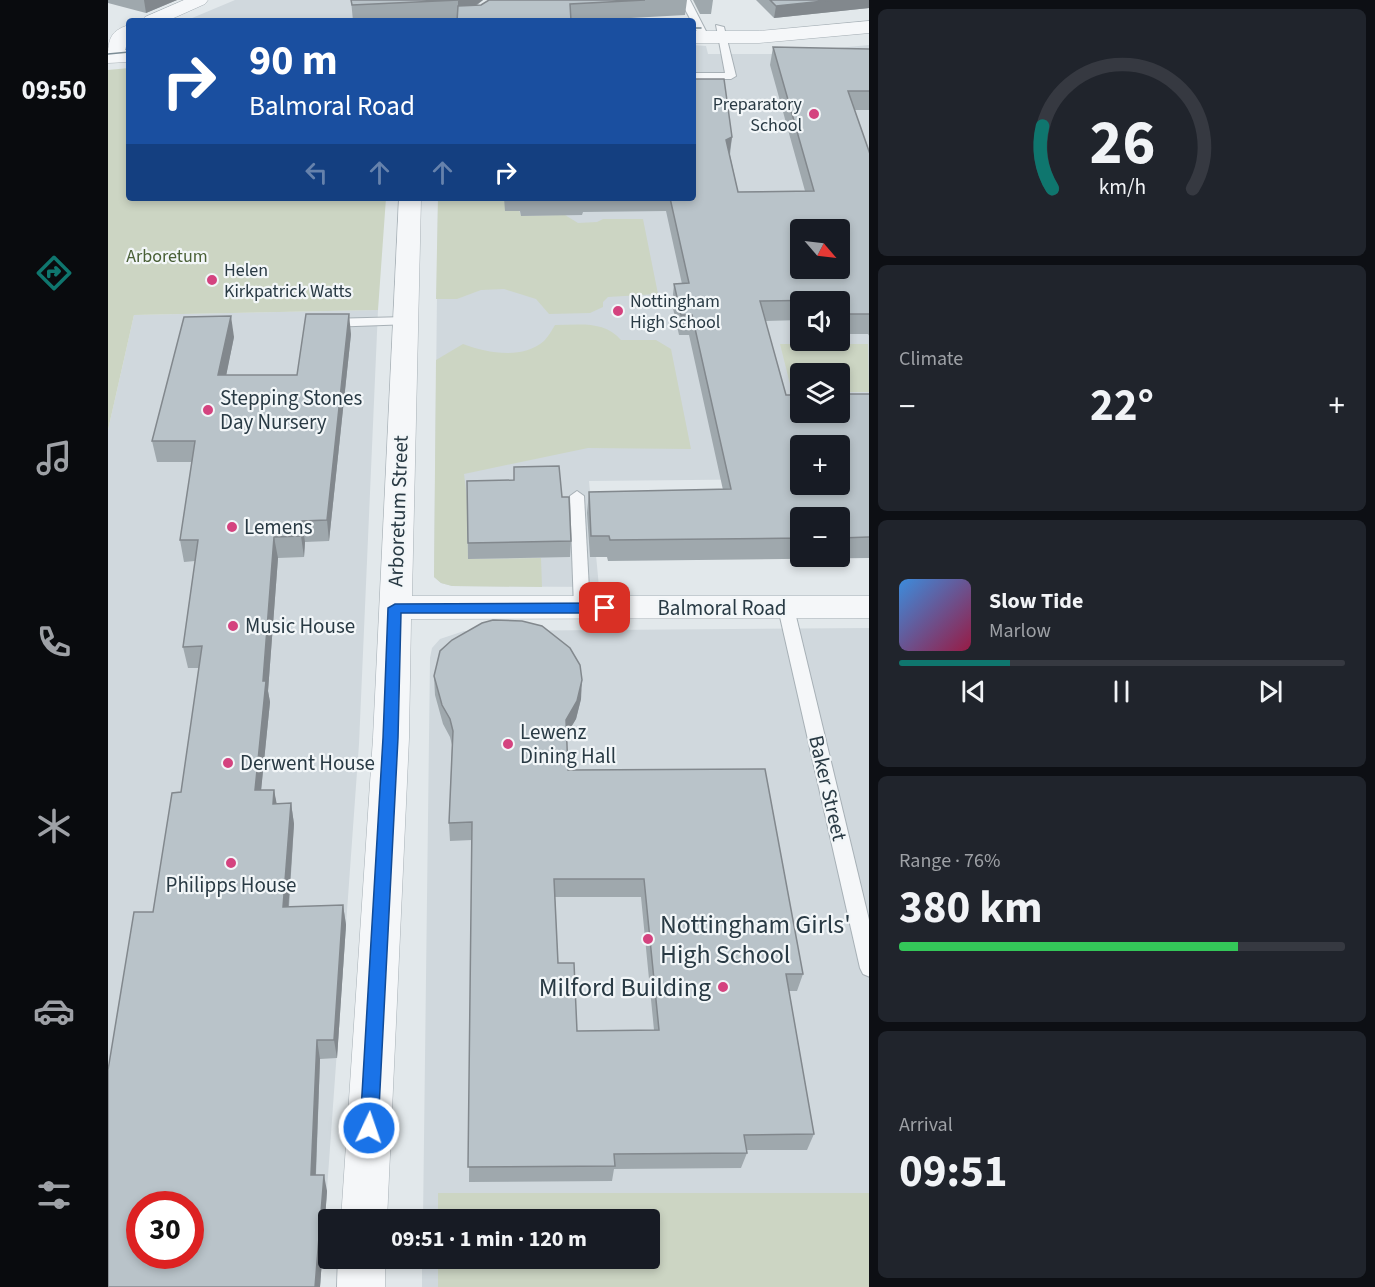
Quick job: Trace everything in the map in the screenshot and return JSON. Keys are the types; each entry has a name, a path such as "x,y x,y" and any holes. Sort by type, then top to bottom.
{"street":[{"path":"159,18 199,0"},
{"path":"705,32 869,18"},
{"path":"705,32 869,27"},
{"path":"117,57 114,45 119,36 126,32"},
{"name":"Arboretum Street","path":"365,1209 391,738 410,201"},
{"name":"Balmoral Road","path":"395,608 869,607"},
{"path":"362,1269 362,1287"}],"lane":[{"path":"686,0 731,76 696,76"},
{"path":"327,323 405,321"},
{"path":"577,496 582,608"},
{"name":"Baker Street","path":"786,608 869,964"}],"shaded area":[{"path":"235,0 477,0 449,18 192,18"},
{"name":"Nottingham High School","path":"696,45 706,46 708,54 773,54 869,45 869,479 850,457 850,435 790,435 790,479 589,481 599,587 452,586 441,583 434,577 438,201 696,201"},
{"path":"378,310 359,744 326,1209 318,1209 320,1287 108,1287 108,430 134,315"},
{"name":"Nottingham Girls' High School","path":"869,628 869,1287 422,1287 422,1269 660,1269 660,1209 423,1209 430,658 432,648 440,639 464,631"}],"green space":[{"name":"Arboretum","path":"126,68 126,201 386,201 378,310 134,315 108,430 108,70"},
{"path":"438,201 505,201 517,208 521,216 565,215 578,223 597,222 603,219 643,219 658,294 608,297 603,302 603,307 590,313 549,314 536,299 504,289 481,290 457,299 436,299"},
{"path":"555,325 599,326 621,340 656,340 671,349 691,449 588,448 464,474 467,497 468,559 541,558 542,587 452,586 441,583 434,577 436,360 463,344 493,352 525,351 544,341"},
{"path":"780,344 790,344 790,351 850,351 850,344 868,344 869,392 850,392 850,363 790,363 790,384"},
{"path":"438,1193 869,1193 869,1287 438,1287 438,1269 660,1269 660,1209 438,1209"}],"building":[{"path":"351,0 459,0 352,5"},
{"path":"489,0 645,0 570,4 571,18 457,18 458,6 481,5"},
{"path":"770,0 833,0 776,6"},
{"path":"773,47 869,49 869,91 848,91 869,151 869,314 850,314 850,291 790,291 790,301 760,301 786,395 790,395 790,423 850,423 850,394 869,394 869,537 850,538 850,507 790,507 790,538 610,540 609,536 591,536 589,492 731,489 692,315 681,315 674,284 689,283 671,201 696,201 696,79 724,79 732,137 726,140 738,192 814,191"},
{"path":"306,314 349,314 327,520 302,521 301,536 274,537 263,681 266,681 255,790 274,790 273,804 291,803 283,907 343,905 334,1040 317,1040 311,1175 324,1175 321,1209 318,1209 315,1287 108,1287 108,1070 134,912 153,912 172,793 181,792 202,646 183,647 198,540 180,540 195,441 152,441 184,317 231,316 218,375 297,375"},
{"path":"559,466 562,497 569,497 571,541 468,543 467,481 514,480 514,467"},
{"name":"Milford Building","path":"493,620 522,621 542,626 570,648 580,665 582,680 577,701 566,720 568,770 765,769 803,974 786,974 814,1134 744,1135 747,1153 614,1154 615,1166 468,1167 472,822 449,823 453,731 450,719 442,705 434,676 440,651 452,640 482,623","holes":["554,879 644,879 659,1030 577,1031 574,963 558,963"]}],"tram line":[{"path":"696,28 701,28"},
{"path":"108,54 126,52"}],"place":[{"name":"Preparatory School","path":"814,114"},
{"name":"Helen Kirkpatrick Watts","path":"212,280"},
{"name":"Nottingham High School","path":"618,311"},
{"name":"Stepping Stones Day Nursery","path":"208,410"},
{"name":"Lemens","path":"232,527"},
{"name":"Music House","path":"233,626"},
{"name":"Lewenz Dining Hall","path":"508,744"},
{"name":"Derwent House","path":"228,763"},
{"name":"Philipps House","path":"231,863"},
{"name":"Nottingham Girls' High School","path":"648,939"},
{"name":"Milford Building","path":"723,987"}],"route":[{"path":"369,1128 391,738 395,608 605,608"}]}
